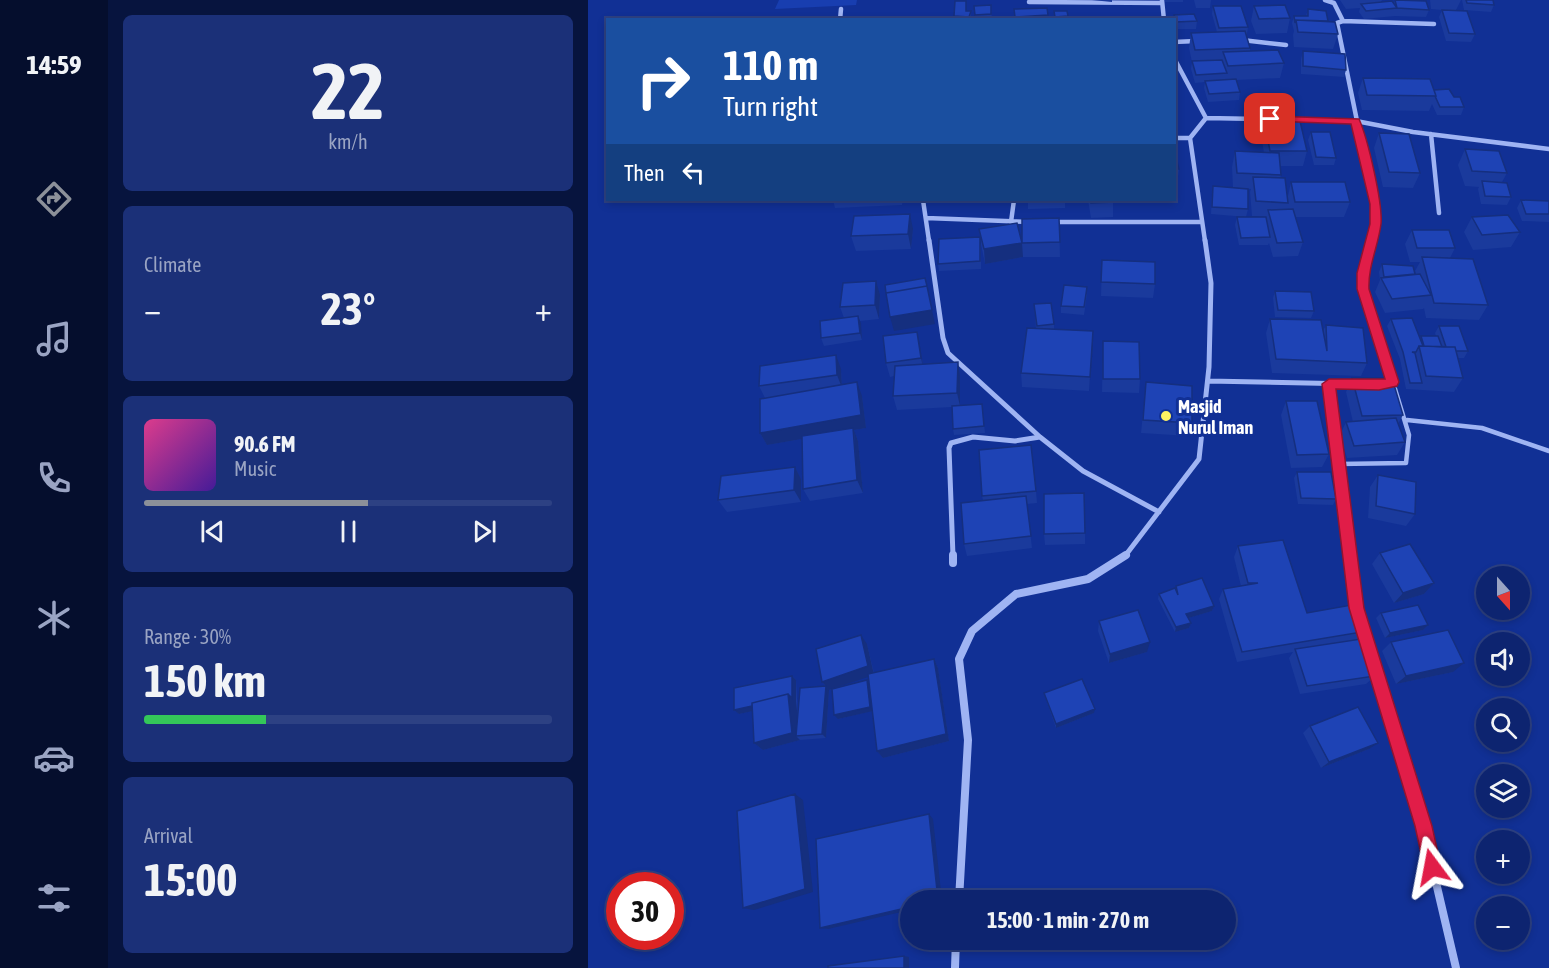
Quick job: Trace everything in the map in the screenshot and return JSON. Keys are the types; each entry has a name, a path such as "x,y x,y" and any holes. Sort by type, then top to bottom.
{"street":[{"path":"1325,0 1334,3 1343,21"},
{"path":"1029,2 1162,2 1164,18"},
{"path":"840,18 841,9"},
{"path":"1379,385 1392,382 1363,289 1363,273 1376,214 1337,23 1343,21 1434,24"},
{"path":"1176,42 1206,40"},
{"path":"1237,40 1286,45"},
{"path":"1176,62 1206,118"},
{"path":"1206,118 1356,121 1431,134 1549,149"},
{"path":"960,890 968,740 959,659 972,631 1016,594 1088,579 1124,558 1199,459 1208,381 1211,283 1190,138 1206,118"},
{"path":"1431,134 1439,213"},
{"path":"1176,138 1190,138"},
{"path":"923,201 943,338 948,353 1040,437 1083,471 1159,512"},
{"path":"1011,222 1014,201"},
{"path":"926,218 1035,222"},
{"path":"1047,222 1202,222"},
{"path":"1208,381 1365,385"},
{"path":"1329,384 1357,608 1423,826 1456,968"},
{"path":"952,563 949,448 951,443 960,440 991,438 1023,441 1040,437"},
{"path":"955,968 956,950"}],"lane":[{"path":"1338,464 1406,463 1410,435 1407,420 1392,382"},
{"path":"1407,420 1482,428 1549,451"}],"shaded area":[{"path":"779,0 857,0 856,5 775,9"}],"building":[{"path":"1395,0 1426,1 1429,10 1397,8"},
{"path":"1466,0 1493,0 1494,5 1467,3"},
{"path":"955,1 966,1 966,11 971,11 969,17 954,16"},
{"path":"1392,1 1397,8 1366,11 1361,4"},
{"path":"991,5 991,14 975,15 974,6"},
{"path":"1285,5 1290,18 1259,19 1254,6"},
{"path":"1213,6 1241,6 1248,27 1219,28"},
{"path":"1047,8 1048,15 1015,17 1014,9"},
{"path":"1308,9 1326,11 1328,21 1296,20 1295,23 1294,16 1308,16"},
{"path":"1442,10 1467,11 1475,34 1449,33"},
{"path":"1054,11 1067,11 1068,16 1055,17"},
{"path":"1194,14 1197,21 1176,22 1174,15"},
{"path":"1296,20 1335,22 1338,34 1298,32"},
{"path":"1245,31 1250,48 1195,50 1191,33"},
{"path":"1278,50 1284,63 1228,66 1223,52"},
{"path":"1303,51 1345,54 1346,70 1303,66"},
{"path":"1222,60 1227,73 1196,75 1192,61"},
{"path":"1363,78 1430,79 1436,96 1367,95"},
{"path":"1236,79 1240,92 1209,94 1205,81"},
{"path":"1449,89 1454,97 1460,97 1464,107 1440,107 1434,90"},
{"path":"1264,120 1300,121 1307,151 1270,151"},
{"path":"1311,132 1330,132 1336,158 1316,157"},
{"path":"1379,133 1409,134 1420,173 1389,172"},
{"path":"1465,149 1499,151 1507,173 1472,171"},
{"path":"1235,151 1279,153 1281,175 1237,173"},
{"path":"1253,177 1285,178 1288,203 1256,201"},
{"path":"1482,181 1507,183 1511,197 1485,196"},
{"path":"1291,182 1345,182 1350,202 1295,202"},
{"path":"1213,186 1248,189 1248,209 1212,207"},
{"path":"1521,200 1549,201 1549,214 1526,214"},
{"path":"1091,201 1114,202 1091,203"},
{"path":"1293,209 1303,242 1277,243 1268,210"},
{"path":"910,214 908,234 851,236 854,216"},
{"path":"1508,215 1520,232 1482,235 1472,217"},
{"path":"1237,217 1266,217 1270,237 1241,238"},
{"path":"1059,218 1060,242 1022,243 1022,219"},
{"path":"1017,223 1022,243 984,249 979,229"},
{"path":"1412,230 1449,230 1455,248 1417,248"},
{"path":"980,237 980,261 938,264 939,239"},
{"path":"1422,257 1473,259 1488,305 1434,303"},
{"path":"1102,260 1155,262 1155,284 1101,282"},
{"path":"1382,264 1413,266 1415,274 1384,277"},
{"path":"1420,274 1431,295 1392,299 1381,278"},
{"path":"925,278 927,286 886,293 885,285"},
{"path":"876,281 875,305 840,307 843,283"},
{"path":"1064,285 1087,287 1084,307 1061,306"},
{"path":"927,286 932,310 890,317 886,293"},
{"path":"1275,291 1311,292 1314,311 1278,310"},
{"path":"1051,303 1054,324 1037,326 1034,304"},
{"path":"858,316 860,333 821,338 820,321"},
{"path":"1412,318 1423,346 1419,346 1416,352 1412,352 1415,353 1422,383 1410,383 1403,352 1391,319"},
{"path":"1270,319 1321,320 1327,351 1326,325 1363,328 1367,363 1276,359"},
{"path":"1439,326 1459,326 1468,351 1456,351 1455,347 1446,347"},
{"path":"1027,328 1093,331 1090,377 1021,373"},
{"path":"917,332 921,358 886,363 883,336"},
{"path":"1421,336 1438,336 1442,347 1424,346"},
{"path":"1103,341 1139,342 1140,379 1103,379"},
{"path":"1419,346 1455,347 1463,378 1426,376"},
{"path":"836,355 837,375 759,386 760,366"},
{"path":"958,362 957,393 893,396 895,366"},
{"path":"1352,378 1392,378 1403,415 1362,416"},
{"path":"857,382 861,415 760,433 760,399"},
{"name":"Masjid Nurul Iman","path":"1146,382 1192,386 1192,423 1143,420"},
{"path":"1286,401 1317,401 1329,454 1297,455"},
{"path":"982,404 984,426 953,429 952,406"},
{"path":"1396,418 1405,442 1354,446 1346,422"},
{"path":"853,428 857,480 803,489 802,436"},
{"path":"1031,445 1036,491 982,496 979,450"},
{"path":"795,467 794,490 718,500 721,476"},
{"path":"1297,472 1331,472 1336,499 1301,498"},
{"path":"1378,475 1416,482 1415,514 1376,506"},
{"path":"1084,493 1085,533 1044,534 1044,494"},
{"path":"1026,496 1031,536 964,544 961,503"},
{"path":"1283,540 1307,613 1357,604 1368,631 1242,652 1223,589 1258,583 1248,583 1238,546"},
{"path":"1410,544 1434,583 1403,593 1380,553"},
{"path":"1202,578 1214,606 1186,614 1191,623 1176,627 1159,594 1175,588 1178,595 1176,586"},
{"path":"1418,605 1428,625 1390,633 1381,613"},
{"path":"1138,610 1150,642 1110,654 1099,621"},
{"path":"1448,630 1464,663 1406,676 1391,642"},
{"path":"861,635 868,666 822,682 816,649"},
{"path":"1361,639 1375,676 1307,686 1295,649"},
{"path":"934,659 946,734 877,751 868,674"},
{"path":"792,676 792,698 788,694 734,710 734,688"},
{"path":"1082,679 1095,709 1056,724 1044,693"},
{"path":"867,680 870,707 834,715 832,689"},
{"path":"826,686 822,734 796,736 800,688"},
{"path":"788,694 792,733 754,743 752,703"},
{"path":"1358,707 1378,743 1329,762 1310,726"},
{"path":"795,794 805,889 743,908 737,811"},
{"path":"929,814 937,890 900,890 900,909 820,928 816,839"},
{"path":"904,956 904,968 828,968 828,966"}],"place":[{"name":"Masjid Nurul Iman","path":"1166,416"}],"route":[{"path":"1270,119 1356,121 1375,204 1375,224 1363,273 1363,289 1392,382 1379,385 1329,384 1357,608 1423,826 1432,867"}]}
